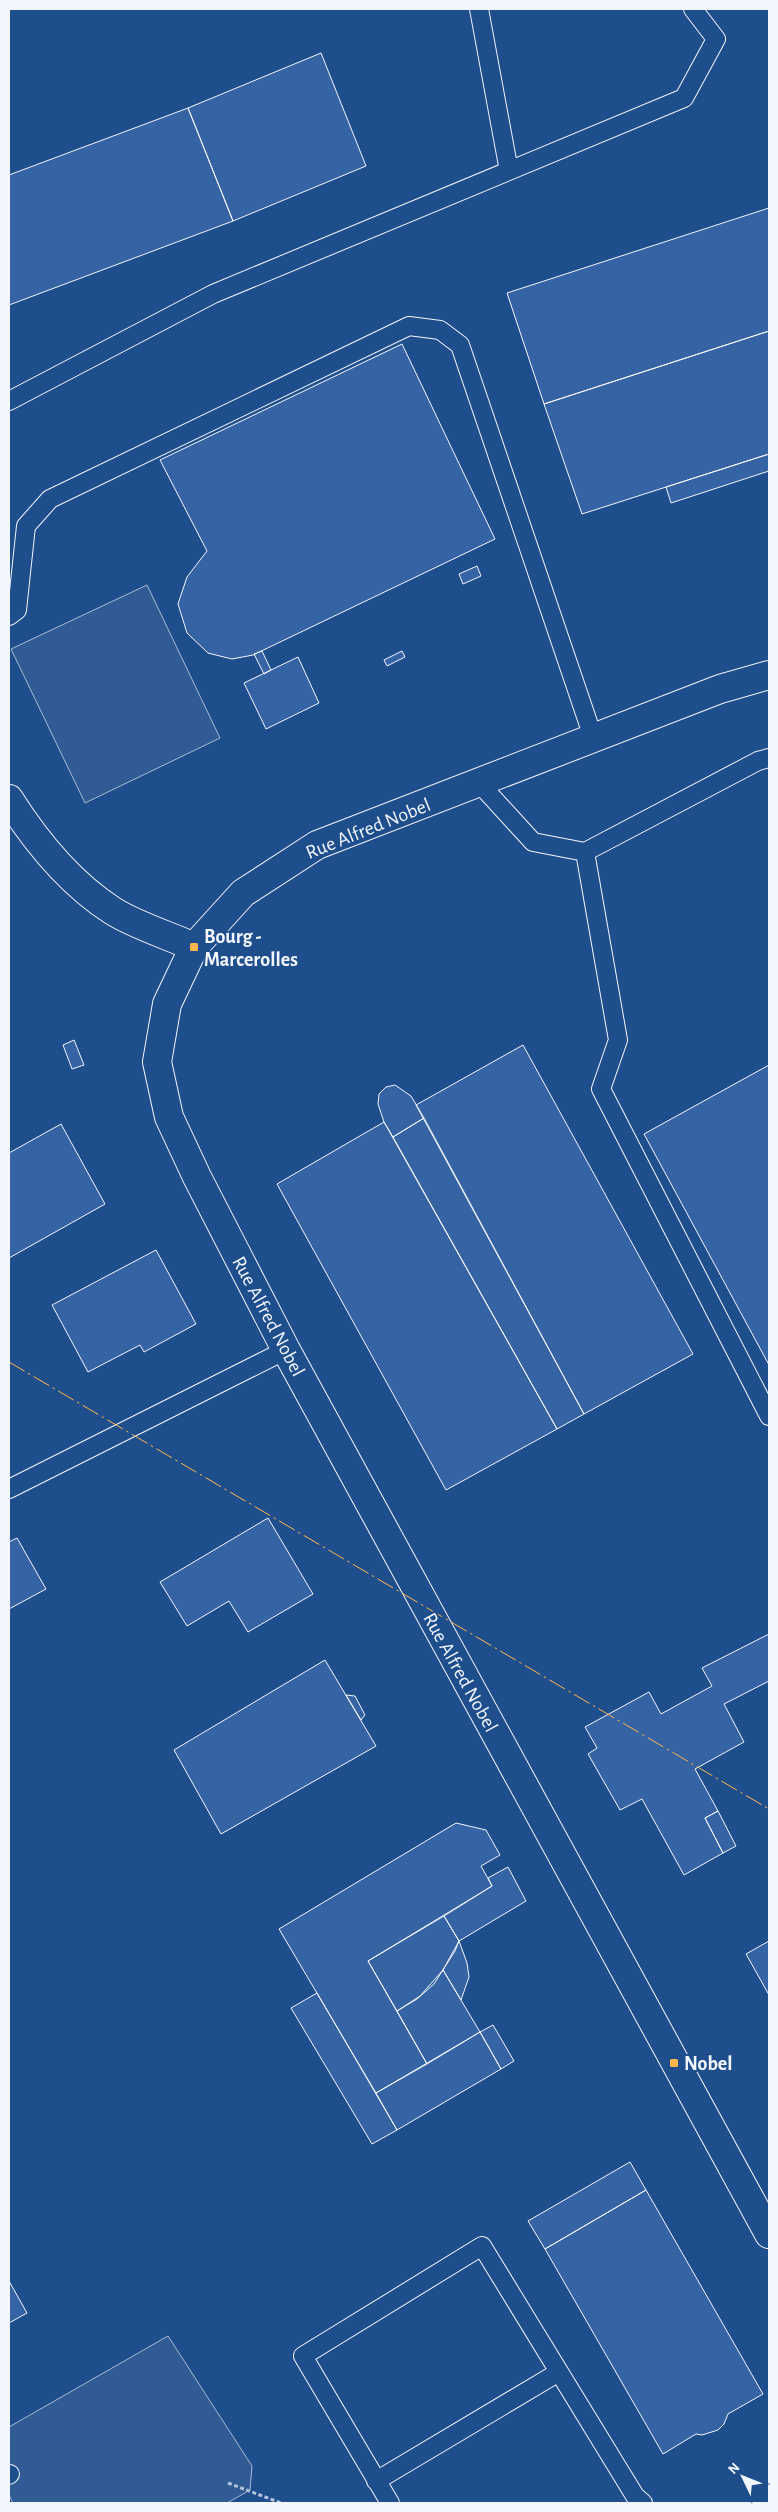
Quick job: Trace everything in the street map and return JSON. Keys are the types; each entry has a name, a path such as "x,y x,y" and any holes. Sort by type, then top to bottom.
{"street":[{"name":"Rue Alfred Nobel","path":"769,675 720,689 593,737 480,784 317,845 243,893 194,947 167,1004 157,1062 169,1118 196,1177 286,1350 769,2234"},
{"path":"9,799 31,834 72,877 113,911 194,947"}],"lane":[{"path":"480,9 509,171"},
{"path":"9,401 213,294 684,98 716,39 693,9"},
{"path":"9,616 17,610 26,526 50,499 409,326 440,330 460,345 593,737"},
{"path":"480,784 533,842 584,852 758,761 769,758"},
{"path":"584,852 618,1040 601,1089 769,1416"},
{"path":"9,1489 286,1350"},
{"path":"390,2503 303,2356 482,2246 633,2501"},
{"path":"376,2481 558,2372"}],"path":[{"path":"228,2483 281,2503"}],"shaded area":[{"path":"147,585 220,738 85,803 11,649"},
{"path":"168,2336 252,2466 250,2490 227,2503 13,2503 9,2495 9,2427"}],"building":[{"path":"321,53 366,166 233,221 188,108"},
{"path":"188,108 233,221 9,305 9,175"},
{"path":"769,208 769,331 544,404 507,293"},
{"path":"769,331 769,454 582,514 544,404"},
{"path":"402,344 495,539 253,655 232,659 208,653 187,633 178,604 187,577 207,551 160,460"},
{"path":"769,454 769,471 671,503 666,487"},
{"path":"477,566 481,576 463,584 459,574"},
{"path":"262,651 271,670 264,674 254,654"},
{"path":"402,651 405,657 387,666 384,660"},
{"path":"298,657 319,703 266,729 244,683"},
{"path":"74,1040 84,1065 72,1069 63,1045"},
{"path":"523,1045 693,1354 584,1414 416,1105"},
{"path":"769,1065 769,1365 644,1134"},
{"path":"395,1085 411,1096 424,1118 393,1137 384,1122 378,1104 379,1094 386,1087"},
{"path":"424,1118 584,1414 557,1429 393,1137"},
{"path":"384,1122 557,1429 446,1490 277,1184"},
{"path":"61,1124 105,1204 9,1258 9,1153"},
{"path":"156,1250 196,1324 144,1352 140,1345 88,1372 52,1305"},
{"path":"268,1518 313,1594 248,1632 229,1601 187,1626 160,1582"},
{"path":"17,1538 46,1589 9,1609 9,1542"},
{"path":"769,1634 769,1681 724,1704 744,1742 695,1769 718,1811 705,1818 723,1853 684,1875 642,1799 620,1810 588,1754 597,1748 585,1727 649,1692 661,1714 712,1686 702,1668"},
{"path":"325,1660 376,1746 221,1834 174,1750"},
{"path":"346,1695 355,1696 365,1715 361,1720"},
{"path":"718,1811 736,1846 723,1853 705,1818"},
{"path":"456,1823 486,1830 500,1855 481,1866 492,1886 368,1961 427,2064 376,2093 279,1929"},
{"path":"508,1867 526,1901 459,1941 444,1916 492,1886 488,1878"},
{"path":"444,1916 459,1941 455,1951 434,1984 417,1999 397,2011 368,1961"},
{"path":"459,1941 467,1963 469,1977 461,2000 443,1970"},
{"path":"769,1941 769,1995 746,1954"},
{"path":"443,1970 480,2032 427,2064 397,2011 420,1996"},
{"path":"317,1993 397,2130 372,2144 291,2008"},
{"path":"493,2025 514,2061 501,2069 480,2032"},
{"path":"480,2032 501,2069 397,2130 376,2093"},
{"path":"630,2162 646,2190 545,2249 528,2221"},
{"path":"646,2190 763,2394 728,2414 724,2424 718,2430 702,2435 696,2434 663,2454 545,2249"},
{"path":"9,2281 27,2313 9,2323"}],"power":[{"path":"9,1362 769,1809"}],"place":[{"name":"Bourg - Marcerolles","path":"194,947"},
{"name":"Nobel","path":"674,2063"}]}
